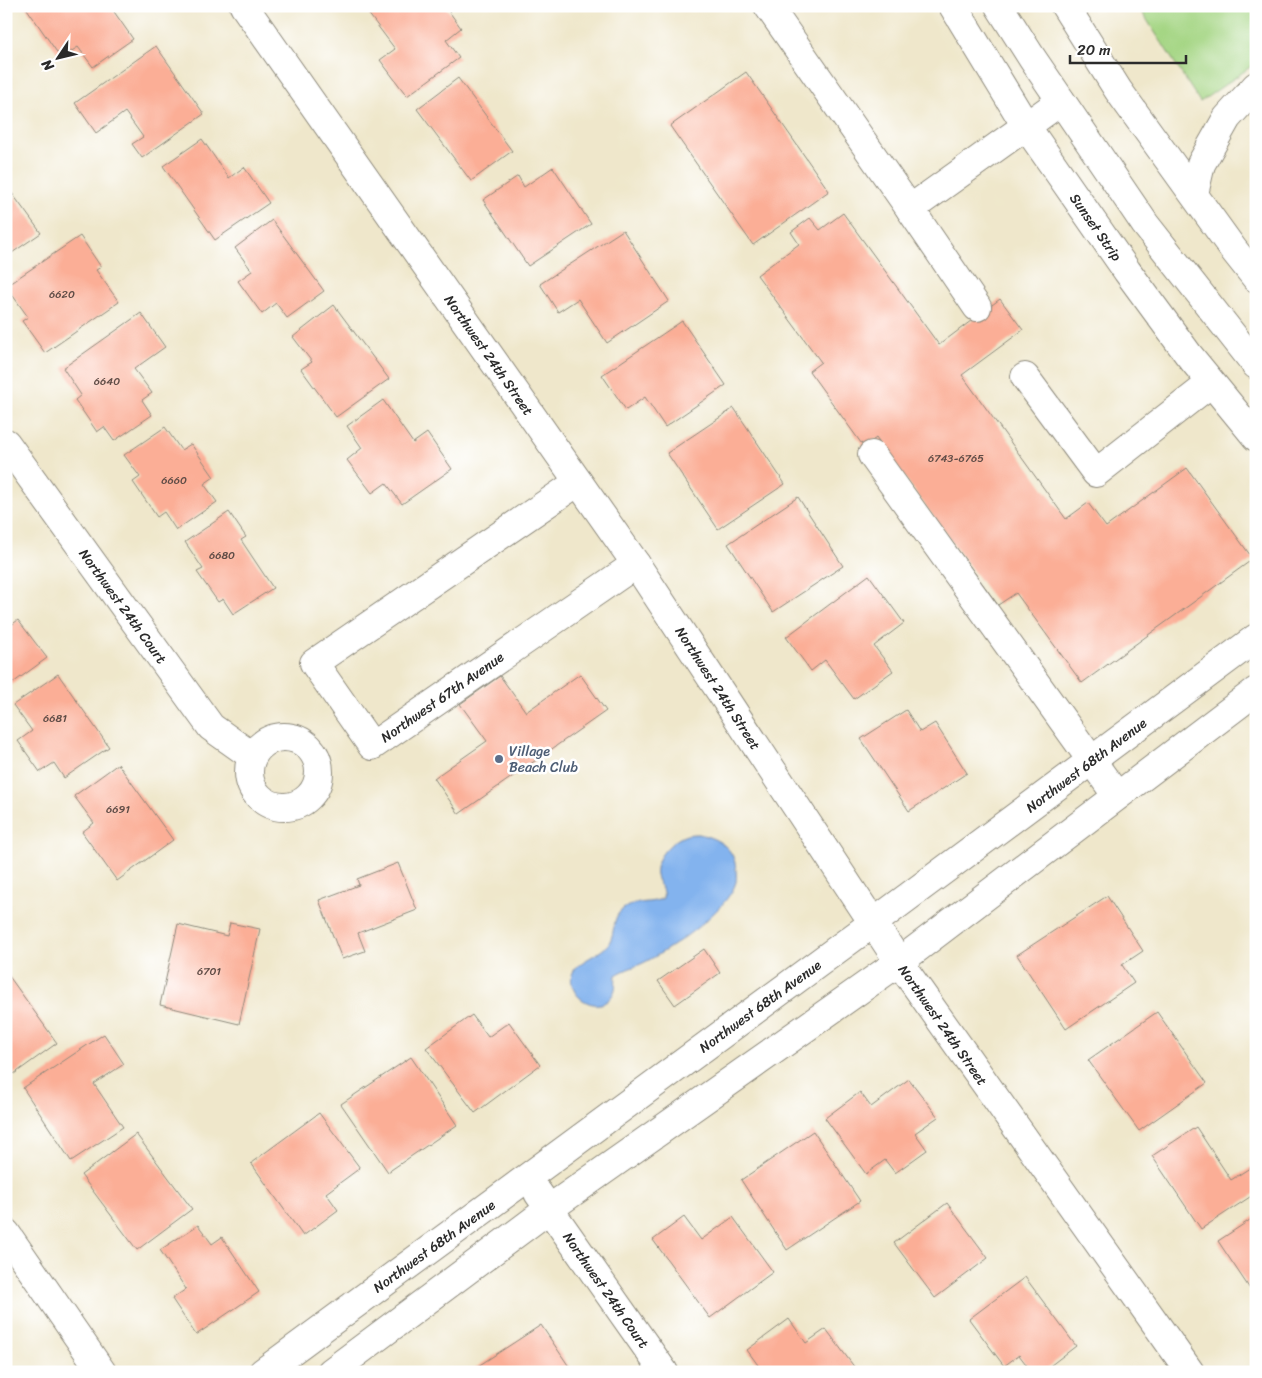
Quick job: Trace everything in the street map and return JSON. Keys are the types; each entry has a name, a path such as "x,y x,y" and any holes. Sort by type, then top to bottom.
{"street":[{"name":"Northwest 24th Street","path":"244,6 636,564 899,962 1190,1372"},
{"path":"768,6 977,307"},
{"name":"Sunset Strip","path":"953,6 1026,126 1127,272 1188,354 1256,437"},
{"path":"999,6 1145,224 1256,365"},
{"path":"1065,6 1118,90 1256,278"},
{"path":"1194,194 1201,164 1227,118 1256,86"},
{"path":"910,209 1062,101"},
{"path":"1025,377 1096,474 1211,383"},
{"name":"Northwest 24th Court","path":"6,443 211,727 252,756"},
{"path":"872,455 1117,796"},
{"name":"Northwest 67th Avenue","path":"578,482 314,663 372,746 636,564"},
{"name":"Northwest 68th Avenue","path":"263,1372 873,923 1256,638"},
{"path":"332,1372 549,1209 899,962 1256,691"},
{"name":"Northwest 24th Court","path":"527,1178 664,1372"},
{"path":"6,1233 102,1372"}],"green space":[{"path":"1138,6 1256,6 1256,63 1200,102"}],"water":[{"path":"699,834 721,843 730,851 736,868 736,882 731,893 711,916 684,938 647,961 616,975 614,992 607,1001 602,1004 591,1004 581,999 574,990 571,981 577,967 609,943 615,921 623,909 633,904 663,898 656,876 657,863 660,857 675,841 689,835"}],"building":[{"path":"25,6 110,6 133,39 93,67 78,47 61,58"},
{"path":"377,6 445,6 461,28 446,40 459,58 407,96 380,60 395,49 368,13"},
{"path":"156,46 204,114 142,158 132,144 143,137 125,112 96,133 75,103"},
{"path":"746,72 829,191 753,245 670,126"},
{"path":"458,78 512,151 471,181 417,109"},
{"path":"202,139 229,178 244,167 269,203 215,240 163,166"},
{"path":"553,167 591,224 528,266 483,200 518,176 524,187"},
{"path":"6,185 41,233 6,257"},
{"path":"843,213 939,345 1000,299 1023,330 962,375 1066,519 1088,503 1106,527 1187,468 1253,559 1082,683 1016,593 998,605 876,438 864,447 809,371 821,362 757,275 799,244 791,232 810,218 820,230"},
{"path":"272,220 324,291 287,318 276,303 262,314 238,281 252,271 235,248"},
{"path":"623,230 669,301 607,343 578,299 558,312 540,284"},
{"path":"80,236 101,267 96,270 119,302 45,353 22,321 28,317 6,286"},
{"path":"334,305 389,379 336,417 301,369 312,362 293,337"},
{"path":"141,313 165,347 134,369 152,393 142,400 152,415 114,441 104,427 97,432 75,400 81,395 63,368"},
{"path":"682,321 726,385 665,427 645,397 626,410 602,375"},
{"path":"383,400 413,443 427,433 452,469 402,504 386,483 372,493 347,460 362,448 347,426"},
{"path":"734,408 785,484 718,529 667,453"},
{"path":"165,427 181,450 191,444 214,477 204,484 217,502 176,530 164,512 157,517 133,482 140,477 124,455"},
{"path":"798,497 843,566 773,612 728,544"},
{"path":"229,512 246,537 241,540 273,588 233,614 223,599 218,602 197,572 203,569 185,542"},
{"path":"869,575 904,623 874,646 893,671 854,699 825,660 811,671 786,637"},
{"path":"18,620 47,658 6,688 6,629"},
{"path":"58,674 109,747 64,778 54,763 40,772 18,741 32,731 13,705"},
{"name":"Village Beach Club","path":"580,674 606,711 459,814 434,778 487,741 460,704 500,676 526,712"},
{"path":"906,710 920,732 935,723 967,773 909,811 861,739"},
{"path":"118,764 173,840 117,881 82,832 94,823 74,796"},
{"path":"398,863 417,910 358,933 365,951 342,959 319,900 359,885 357,879"},
{"path":"1107,896 1143,951 1122,965 1134,983 1066,1029 1017,955"},
{"path":"230,923 260,929 239,1024 160,1005 178,924 227,936"},
{"path":"704,949 720,973 675,1005 658,981"},
{"path":"6,972 57,1043 14,1074 6,1063"},
{"path":"1157,1012 1207,1083 1139,1131 1088,1060"},
{"path":"472,1015 488,1037 509,1022 540,1065 475,1113 426,1048"},
{"path":"104,1034 124,1064 94,1084 123,1127 71,1161 23,1088"},
{"path":"411,1057 457,1125 388,1172 341,1104"},
{"path":"909,1079 938,1117 915,1133 927,1150 895,1173 885,1160 866,1174 825,1118 860,1092 871,1107"},
{"path":"319,1113 360,1168 326,1193 338,1210 303,1236 251,1163"},
{"path":"1196,1127 1231,1180 1256,1164 1256,1193 1201,1229 1152,1156"},
{"path":"813,1131 860,1201 787,1250 741,1180"},
{"path":"136,1134 192,1209 137,1250 81,1175"},
{"path":"947,1203 988,1258 935,1298 894,1243"},
{"path":"1256,1216 1256,1298 1218,1241"},
{"path":"684,1217 701,1240 733,1217 773,1272 710,1318 653,1240"},
{"path":"198,1225 212,1244 222,1237 259,1292 196,1335 172,1299 186,1289 160,1250"},
{"path":"1025,1277 1076,1346 1042,1372 1032,1372 1019,1355 1004,1366 969,1319"},
{"path":"789,1319 806,1343 826,1329 858,1372 763,1372 747,1350"},
{"path":"541,1325 570,1368 565,1372 469,1372"}],"place":[{"name":"Village Beach Club","path":"499,759"}]}
